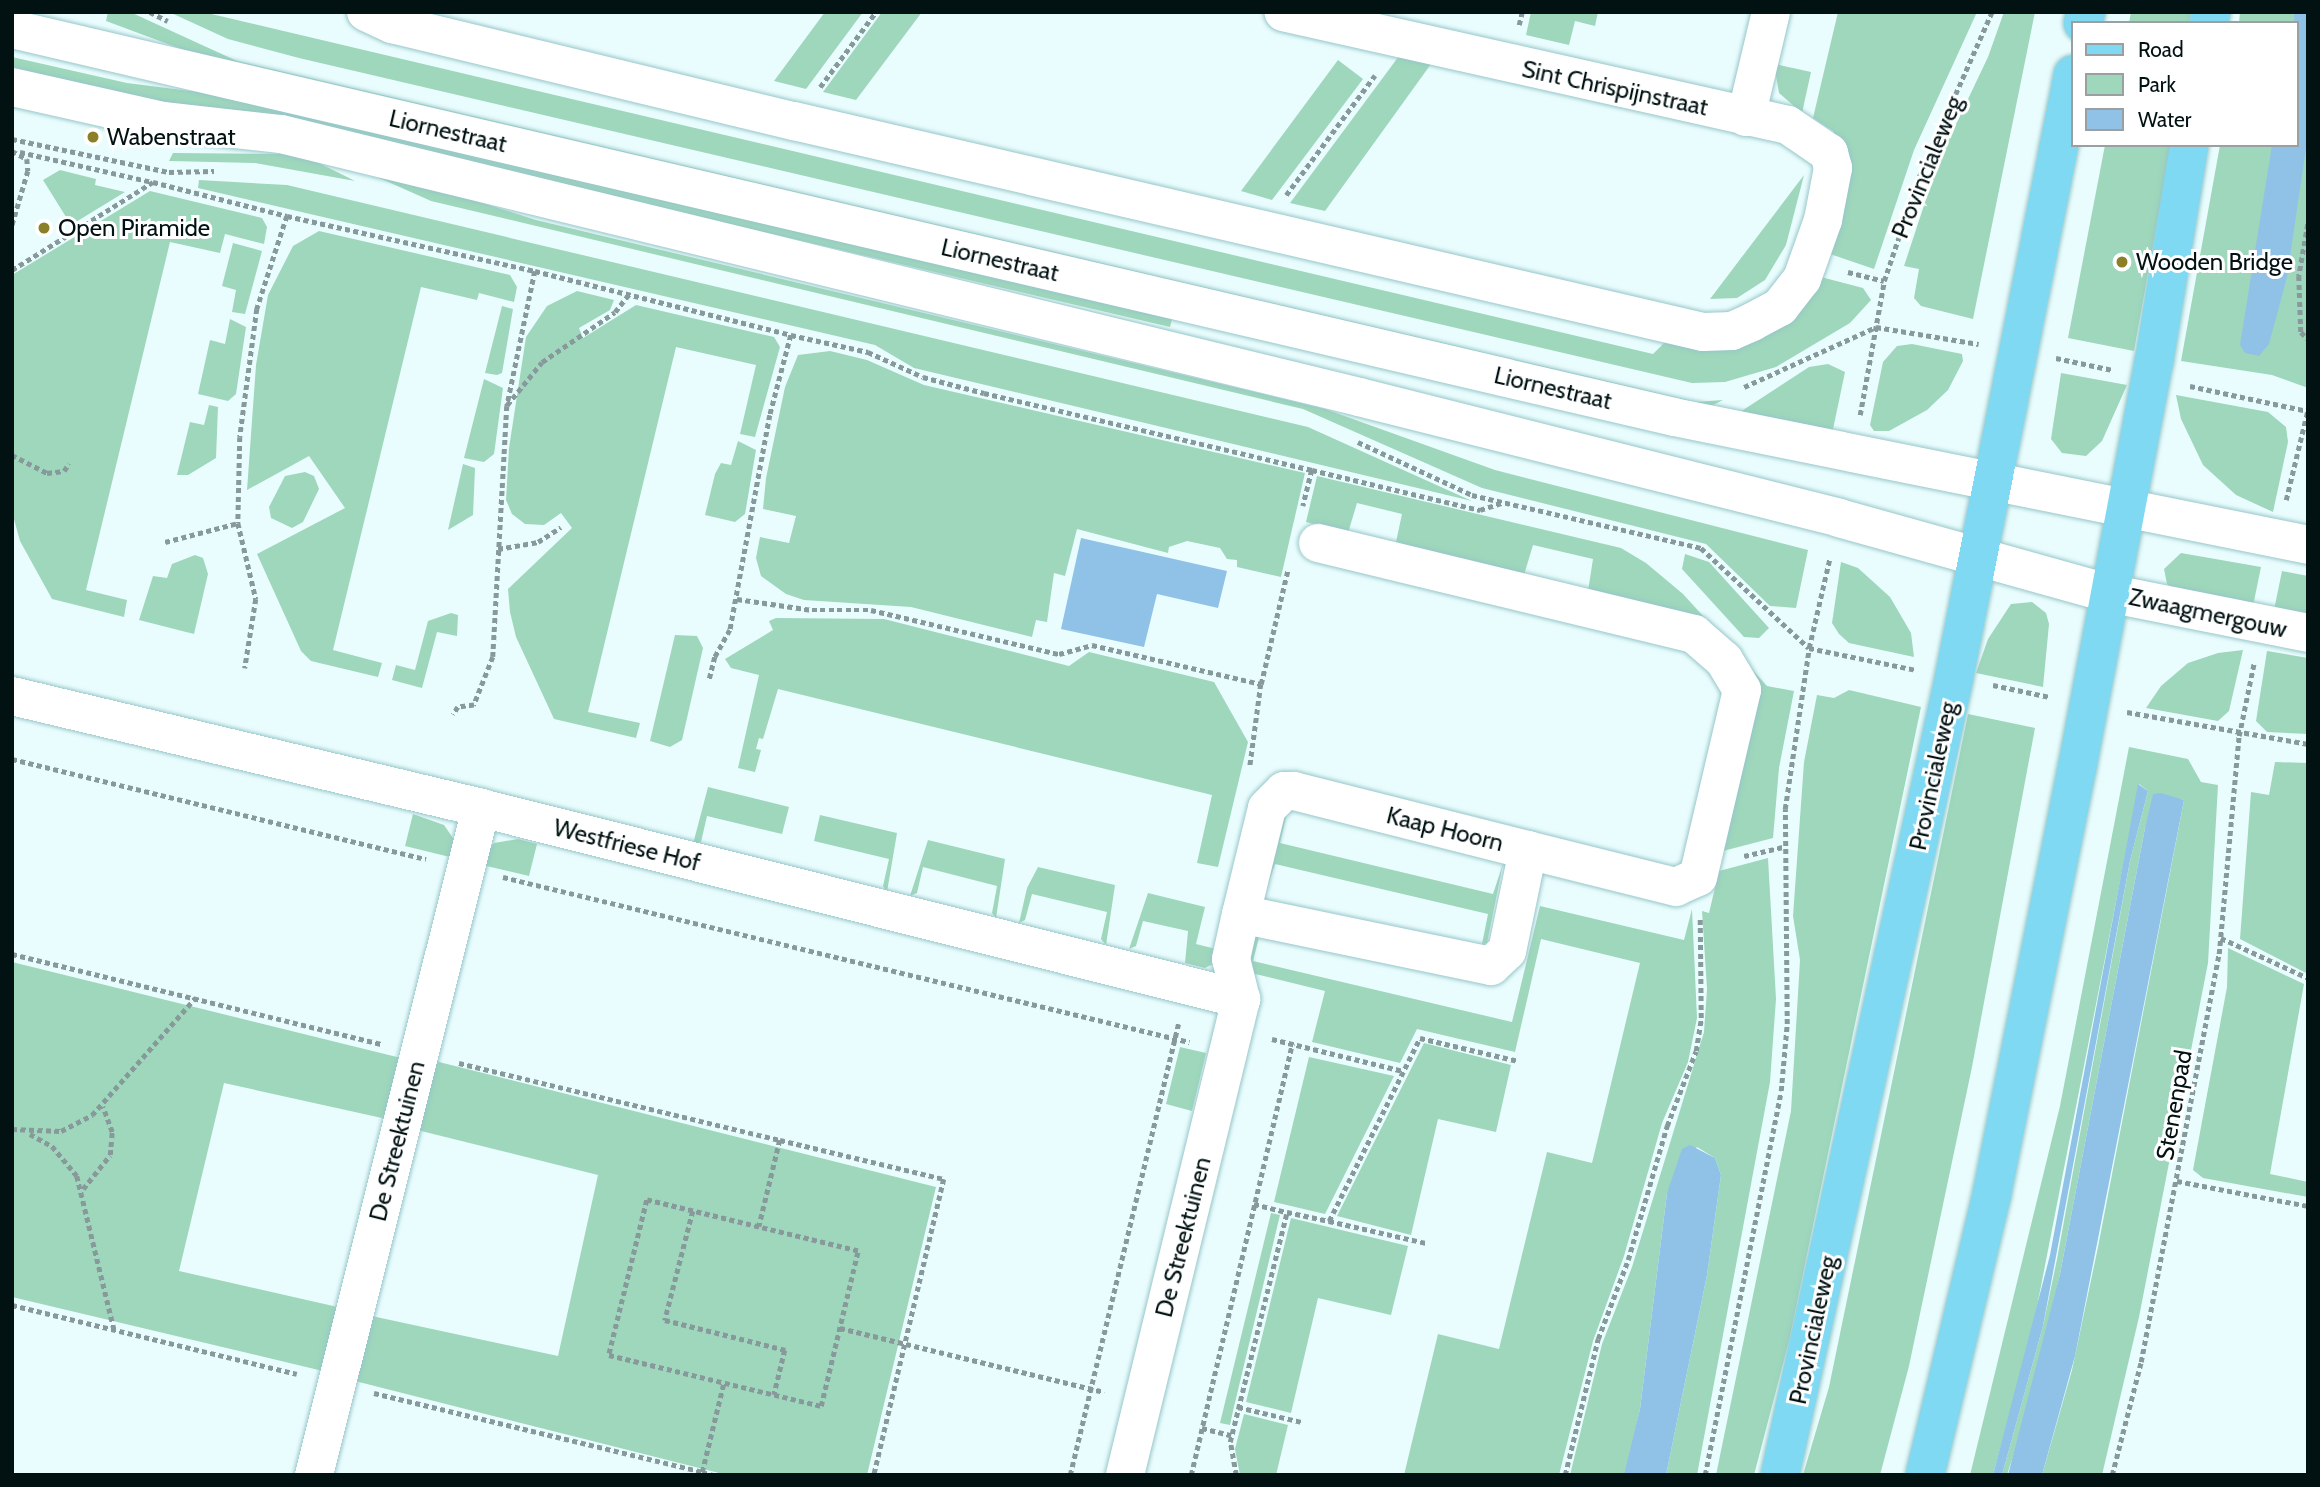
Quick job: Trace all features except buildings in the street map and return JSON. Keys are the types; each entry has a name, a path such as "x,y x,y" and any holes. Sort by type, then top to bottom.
{"main road":[{"name":"Provincialeweg","path":"1780,1475 1954,678 2072,80"},
{"path":"1925,1475 1992,1193 2151,378 2189,147"}],"street":[{"name":"Sint Chrispijnstraat","path":"1261,228 1703,332 1732,331 1780,307 1793,294 1809,263 1832,185 1829,153 1788,125 1401,41 1283,12"},
{"path":"1746,117 1772,12"},
{"path":"379,18 794,121 1261,228"},
{"name":"Liornestraat","path":"12,29 1674,417 2124,509"},
{"name":"Liornestraat","path":"12,87 163,121 291,137 1359,397 1976,556 2108,593"},
{"path":"2124,509 2308,545"},
{"path":"1303,541 1694,634 1724,660 1742,690 1699,877 1676,887 1528,850"},
{"name":"Zwaagmergouw","path":"2108,593 2308,633"},
{"name":"Westfriese Hof","path":"12,696 481,808 1188,986 1234,1027"},
{"name":"Kaap Hoorn","path":"1241,914 1491,966 1507,951 1528,850 1293,791 1284,791 1267,808"},
{"name":"De Streektuinen","path":"314,1475 481,808"},
{"path":"1234,1027 1231,959 1267,808"},
{"name":"De Streektuinen","path":"1125,1475 1234,1027"}],"path":[{"path":"794,121 876,12"},
{"name":"Provincialeweg","path":"1876,327 1884,281 1921,172 1992,12"},
{"path":"1261,228 1401,41"},
{"path":"12,151 535,271 868,352 923,377 984,393 1480,510 1504,503 1701,548 1809,648 2239,736 2308,744"},
{"path":"12,226 28,171 27,159 20,152"},
{"path":"12,270 153,182"},
{"path":"245,668 256,598 238,523 240,437 257,309 287,216"},
{"path":"2308,224 2299,276 2301,332 2308,339"},
{"path":"453,715 458,707 474,705 493,657 507,406 535,271"},
{"path":"507,406 542,362 615,312 629,295"},
{"path":"1754,385 1876,327 2019,350 2307,410"},
{"path":"709,681 737,598 770,415 791,335"},
{"path":"12,455 47,473 64,471 69,463"},
{"path":"1267,808 1243,803 1261,684 1303,541 1312,470"},
{"path":"165,542 180,542 238,523"},
{"path":"498,550 538,542 561,527"},
{"path":"737,598 812,610 871,610 1059,654 1092,645 1261,684"},
{"path":"1705,1475 1781,1091 1787,1024 1785,809 1809,648"},
{"name":"Stenenpad","path":"2112,1475 2141,1362 2178,1181 2221,938 2239,736"},
{"path":"12,759 1175,1039 1234,1027 1404,1071"},
{"path":"1565,1475 1598,1339 1628,1260 1667,1126 1696,1051 1701,1006 1699,877"},
{"path":"2221,938 2308,978"},
{"path":"12,954 944,1179 874,1475"},
{"path":"1070,1475 1188,986"},
{"path":"26,1133 61,1131 103,1107 195,998"},
{"path":"1329,1221 1420,1038 1518,1061"},
{"path":"1191,1475 1292,1044"},
{"path":"83,1189 110,1155 112,1132 103,1107"},
{"path":"12,1129 43,1139 63,1158 83,1189 114,1329"},
{"path":"759,1227 780,1140"},
{"path":"2178,1181 2308,1206"},
{"path":"647,1200 759,1227 858,1251 821,1406 609,1355 647,1200"},
{"path":"1254,1204 1426,1243"},
{"path":"693,1211 665,1320 785,1350 774,1395"},
{"path":"1236,1475 1231,1434 1287,1212"},
{"path":"12,1305 713,1475"},
{"path":"840,1328 1143,1402"},
{"path":"702,1472 724,1382"},
{"path":"1238,1407 1301,1422"},
{"path":"1202,1428 1231,1434"}],"green space":[{"path":"108,12 130,12 237,61 1696,402 1723,400 1707,408 216,62 106,21"},
{"path":"169,12 203,12 1653,354 1667,340 1821,277 1863,288 1871,300 1850,323 1776,367 1725,382 1692,383 299,58 228,39"},
{"path":"825,12 863,12 806,89 774,81"},
{"path":"882,12 922,12 856,100 823,92"},
{"path":"1531,12 1598,12 1595,26 1575,21 1569,45 1526,35"},
{"path":"1838,12 1977,12 1914,150 1874,269 1830,254 1844,149 1833,131 1813,118"},
{"path":"2004,12 2035,12 1973,319 1921,306 1914,298 1919,269 1904,266 1939,160 1988,57"},
{"path":"2131,12 2191,12 2189,21 2129,21"},
{"path":"2240,12 2308,12 2308,388 2272,375 2181,361 2220,147 2299,147 2299,21 2239,21"},
{"path":"1399,56 1431,64 1325,211 1290,203"},
{"path":"12,57 127,83 262,100 1174,311 1170,327 465,162 12,74"},
{"path":"1338,60 1363,79 1272,200 1241,191"},
{"path":"1774,64 1811,72 1802,113 1779,93"},
{"path":"2105,147 2171,147 2134,351 2068,338"},
{"path":"173,153 301,154 355,181 255,163 169,161"},
{"path":"366,166 536,220 1325,409 1495,470 1808,550 1796,608 1770,606 1706,544 1482,488 1303,409 431,201 366,172"},
{"path":"60,170 96,179 95,185 125,192 71,225 43,180"},
{"path":"1804,175 1786,245 1765,280 1737,298 1710,299"},
{"path":"199,180 287,185 1308,427 1472,501 914,368 875,345 198,188"},
{"path":"150,191 262,218 267,227 264,244 225,234 220,253 170,242 86,590 127,600 124,617 52,599 20,541 12,512 12,275"},
{"path":"319,231 510,275 517,287 514,302 479,293 477,300 421,287 333,650 382,663 378,677 311,661 301,651 257,554 345,508 309,456 247,490 256,365 268,295 293,246"},
{"path":"233,243 262,251 245,314 232,312 236,290 222,286"},
{"path":"577,291 614,300 610,310 579,328 583,338 636,305 774,337 780,347 755,437 740,434 756,365 676,347 588,712 640,723 636,738 554,719 516,637 510,612 508,589 572,528 561,513 544,525 525,524 512,514 506,500 509,448 526,337 547,306"},
{"path":"502,306 513,309 502,373 497,375 485,373"},
{"path":"230,319 246,327 236,394 228,401 198,394 210,340 225,344"},
{"path":"1912,344 1962,354 1963,361 1948,390 1927,410 1889,431 1874,431 1870,425 1883,362 1897,346"},
{"path":"830,351 867,360 924,385 1305,473 1281,577 1237,567 1237,560 1227,559 1220,548 1187,541 1169,547 1168,553 1077,529 1065,576 1054,573 1047,622 1036,620 1032,637 911,607 804,600 786,594 761,576 756,558 760,537 789,543 796,516 763,509 766,478 785,387 798,355"},
{"path":"1828,364 1845,372 1832,434 1740,412 1809,367"},
{"path":"2061,373 2127,385 2102,441 2086,456 2062,453 2051,439"},
{"path":"484,379 503,388 494,454 484,462 464,458"},
{"path":"2176,395 2268,412 2286,427 2288,442 2273,512 2236,495 2203,465 2181,419"},
{"path":"209,405 218,407 216,458 188,475 177,475 190,422 204,425"},
{"path":"738,441 756,450 745,514 735,522 705,515 715,474 721,463 731,465"},
{"path":"463,464 475,468 473,515 448,530"},
{"path":"305,472 314,476 319,489 303,522 292,528 271,518 269,507 285,476"},
{"path":"1317,476 1621,548 1646,563 1683,594 1767,686 1794,691 1779,768 1773,838 1723,851 1759,697 1588,591 1593,559 1533,545 1524,575 1396,542 1402,514 1357,503 1348,533 1306,522"},
{"path":"2181,553 2261,567 2253,606 2178,592 2167,584 2164,569"},
{"path":"1685,554 1709,562 1769,628 1759,638 1744,637 1682,569"},
{"path":"195,555 203,558 208,574 194,634 139,620 153,576 167,578 172,564"},
{"path":"1841,562 1858,568 1890,597 1911,633 1914,657 1849,643 1839,634 1832,623"},
{"path":"2282,571 2308,576 2308,615 2274,610"},
{"path":"2032,602 2046,613 2049,624 2043,687 1976,673 1988,639 2011,604"},
{"path":"451,613 458,615 457,636 437,632 422,688 392,680 396,665 415,670 428,621"},
{"path":"776,618 884,619 1069,666 1089,652 1214,682 1248,742 1218,867 1197,863 1212,795 778,689 763,739 759,738 756,749 761,750 755,772 738,768 759,675 731,668 725,659 773,630 769,621"},
{"path":"675,635 697,636 703,648 682,740 670,747 650,741"},
{"path":"2243,650 2229,711 2218,721 2146,708 2161,686 2188,663 2218,653"},
{"path":"2267,651 2308,658 2308,734 2267,732 2256,721"},
{"path":"1849,690 1921,707 1789,1341 1754,1475 1716,1475 1791,1111 1800,960 1793,916 1804,762 1817,695 1834,698"},
{"path":"1968,714 2035,728 1972,1067 1909,1366 1880,1475 1803,1475 1829,1387"},
{"path":"2129,747 2188,759 2201,782 2218,785 2208,963 2139,1317 2102,1475 2042,1475 2072,1370 2098,1247 2184,800 2161,795 2145,828 2060,1274 2028,1410 2007,1475 2002,1475 2043,1326 2057,1259 2130,861 2148,791 2139,784 2033,1327 1993,1475 1970,1475 2060,1106"},
{"path":"2275,762 2308,763 2308,974 2240,939 2251,792 2269,795"},
{"path":"708,787 789,807 782,834 707,816 701,842 693,844"},
{"path":"1287,813 1280,843 1493,894 1503,864 1487,943 1482,944 1488,914 1275,864 1265,893 1282,814"},
{"path":"413,814 444,825 455,841 458,859 405,846"},
{"path":"820,815 897,833 887,892 883,886 889,859 814,841"},
{"path":"518,839 537,844 529,876 478,864 494,843"},
{"path":"928,840 1005,859 996,918 992,913 997,886 923,867 917,893 910,896"},
{"path":"1768,858 1776,999 1770,1082 1697,1475 1666,1475 1707,1275 1721,1175 1715,1158 1697,1147 1667,1193 1640,1409 1627,1469 1624,1475 1570,1475 1602,1344 1632,1267 1704,1032 1707,989 1702,911 1709,913 1719,871"},
{"path":"1038,867 1115,885 1106,945 1101,939 1107,912 1032,894 1025,920 1019,923 1027,888"},
{"path":"1148,893 1205,907 1196,944 1216,949 1213,964 1205,968 1185,963 1188,931 1143,921 1136,946 1129,949"},
{"path":"1540,906 1684,940 1692,909 1697,1018 1688,1062 1662,1123 1624,1256 1593,1341 1559,1475 1404,1475 1438,1334 1499,1349 1547,1152 1592,1163 1640,963 1541,939 1515,1052 1417,1029 1400,1063 1312,1042 1325,991 1247,972 1255,933 1259,937 1253,961 1512,1022"},
{"path":"2228,948 2304,984 2270,1174 2308,1182 2308,1197 2203,1178 2193,1170 2227,987"},
{"path":"12,962 405,1059 391,1120 224,1083 179,1271 342,1308 327,1372 12,1297"},
{"path":"1424,1043 1511,1065 1496,1132 1438,1119 1411,1235 1337,1216"},
{"path":"1180,1047 1206,1053 1192,1111 1166,1104"},
{"path":"1309,1057 1394,1076 1325,1214 1274,1202"},
{"path":"431,1060 936,1187 867,1475 727,1475 351,1380 367,1315 558,1356 598,1175 413,1129"},
{"path":"1271,1213 1280,1215 1230,1425 1220,1423"},
{"path":"1291,1218 1408,1246 1391,1315 1318,1298 1291,1413 1246,1402"},
{"path":"1244,1414 1288,1425 1276,1475 1240,1475 1235,1449"}],"water":[{"path":"2294,12 2308,12 2308,135 2287,277 2269,344 2259,356 2245,353 2240,345 2272,147 2299,147 2299,21 2294,21"},
{"path":"1081,538 1227,571 1218,608 1157,594 1144,647 1061,629"},
{"path":"2138,784 2148,791 2130,861 2043,1326 2002,1475 1993,1475 2050,1255"},
{"path":"2161,793 2184,800 2075,1356 2042,1475 2008,1475 2060,1274 2145,828 2153,794"},
{"path":"1690,1145 1715,1158 1721,1175 1707,1275 1666,1475 1624,1475 1640,1409 1667,1193 1682,1149"}],"place":[{"name":"Wabenstraat","path":"93,137"},
{"name":"Open Piramide","path":"44,228"},
{"name":"Wooden Bridge","path":"2122,262"}]}
